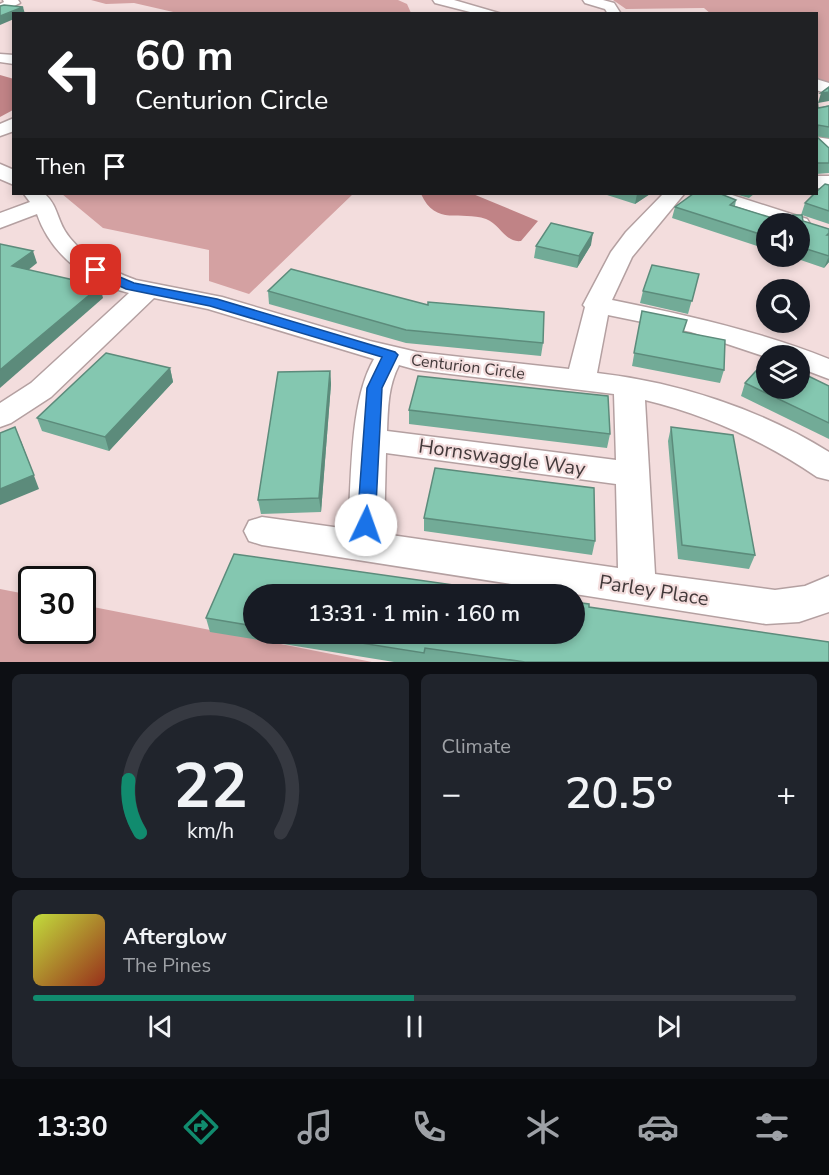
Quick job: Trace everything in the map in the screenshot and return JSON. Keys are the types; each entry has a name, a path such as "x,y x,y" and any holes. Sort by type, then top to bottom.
{"street":[{"path":"0,9 14,3 9,0"},
{"path":"439,0 488,12"},
{"path":"589,0 610,6 614,12"},
{"path":"581,380 596,305 611,271 635,233 673,195"},
{"path":"713,195 767,213"},
{"path":"761,211 781,195"},
{"path":"0,221 39,199"},
{"name":"Centurion Circle","path":"39,199 55,234 76,257 114,280 148,290 213,302 390,355 445,365 629,386 663,394 767,432 829,468"},
{"path":"0,416 25,402 40,390 148,290"},
{"path":"596,305 697,325 758,345"},
{"path":"365,546 375,388 390,355"},
{"path":"810,362 829,370"},
{"path":"629,386 637,587"},
{"name":"Hornswaggle Way","path":"371,440 632,474"},
{"name":"Parley Place","path":"262,531 784,608 814,602 829,592"}],"shaded area":[{"path":"91,0 398,0 407,4 411,12 173,12 134,3 106,4"},
{"path":"613,0 829,0 829,83 818,79 818,12 709,12 704,8 626,9"},
{"path":"0,75 12,78 12,111 0,117"},
{"path":"63,195 352,195 249,294 209,281 209,250 103,228"},
{"path":"422,195 475,195 538,221 521,241 515,241 491,221 476,217 441,214 427,204"},
{"path":"0,589 18,592 18,644 96,644 96,608 243,637 243,644 281,644 372,662 0,662"}],"building":[{"path":"0,6 23,7 0,16"},
{"path":"829,106 829,127 818,125 818,108"},
{"path":"818,138 829,148 829,163 818,163"},
{"path":"825,184 829,185 829,211 805,203 813,195 818,195 818,190"},
{"path":"692,195 724,195 736,200 730,205 756,213 756,233 675,207"},
{"path":"551,223 593,233 579,256 536,246"},
{"path":"810,223 829,229 827,235 829,235 829,256 810,250"},
{"path":"0,244 33,251 12,266 100,286 0,370"},
{"path":"652,265 699,274 692,301 643,291"},
{"path":"291,269 428,305 428,302 544,312 543,343 406,330 268,291"},
{"path":"642,311 687,320 683,332 725,340 724,370 634,353"},
{"path":"106,353 170,368 105,437 37,418"},
{"path":"330,371 319,498 258,500 278,372"},
{"path":"756,371 756,388 745,383"},
{"path":"418,376 608,396 610,434 409,410"},
{"path":"810,377 829,386 829,423 779,399 810,399"},
{"path":"15,427 34,475 0,489 0,433"},
{"path":"671,427 733,435 755,555 682,545"},
{"path":"435,468 594,488 595,541 424,518"},
{"path":"234,554 446,584 243,584 243,624 206,618"},
{"path":"585,603 589,604 589,607 829,642 829,662 525,662 425,648 424,653 367,644 585,644"}],"route":[{"path":"96,270 130,286 213,302 390,355 378,376 373,399 366,525"}]}
